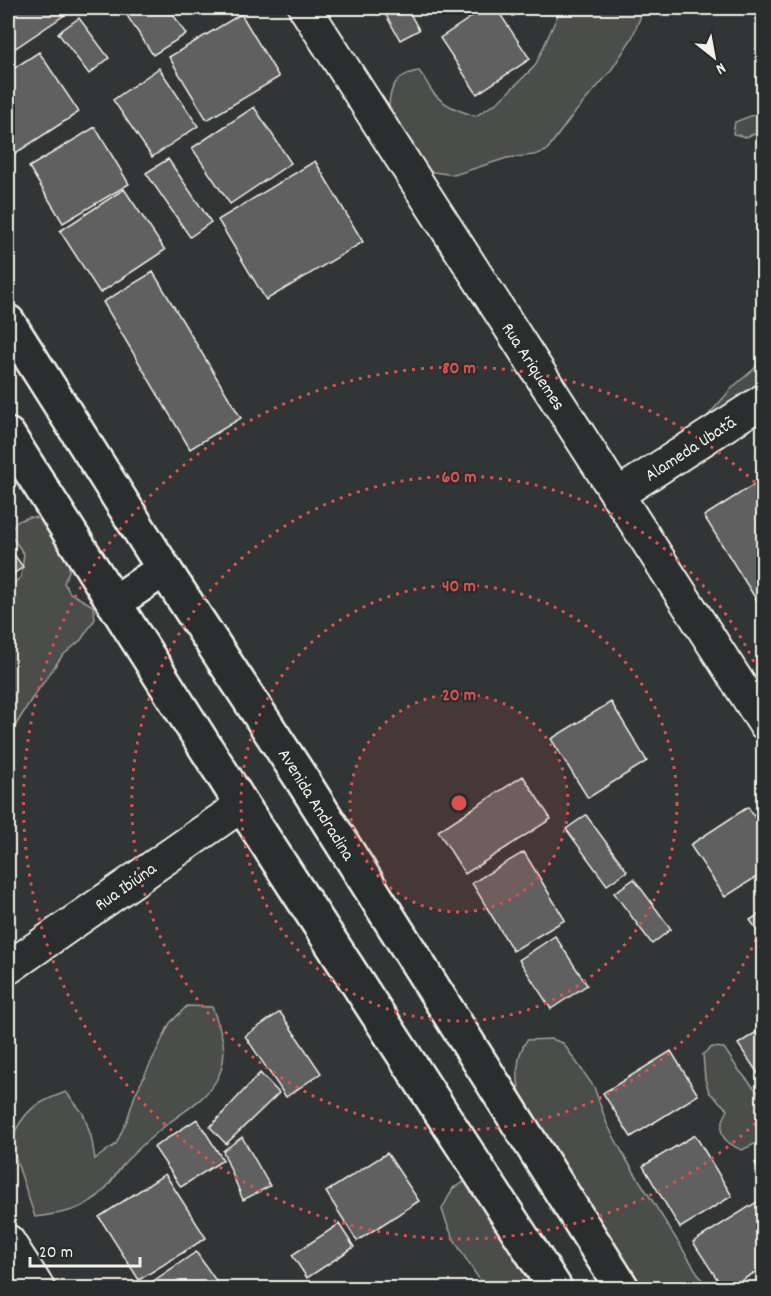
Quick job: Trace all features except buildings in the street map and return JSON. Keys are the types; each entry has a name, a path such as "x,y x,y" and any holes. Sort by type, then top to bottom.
{"main road":[{"name":"Avenida Andradina","path":"8,322 164,569 308,788 622,1288"},
{"path":"8,435 242,805 555,1288"},
{"path":"114,603 164,569"}],"street":[{"name":"Rua Ariquemes","path":"305,8 764,723"},
{"name":"Alameda Ubatã","path":"617,495 764,400"},
{"name":"Rua Ibiúna","path":"8,968 242,805"},
{"path":"8,1240 38,1288"}],"shaded area":[{"path":"561,8 644,8 632,38 610,72 572,116 546,151 534,155 507,158 454,175 427,171 388,116 389,99 398,80 419,71 436,96 446,104 476,116 498,102 535,66"},
{"path":"763,111 763,131 746,137 733,134 735,122"},
{"path":"763,355 763,389 695,430 734,386 754,369"},
{"path":"29,517 42,518 70,558 69,571 64,583 70,593 93,606 95,619 81,640 62,656 8,738 8,588 21,577 24,554 9,533 16,522"},
{"path":"187,1006 212,1007 218,1024 224,1050 222,1068 213,1085 207,1093 135,1152 97,1197 71,1211 35,1217 10,1141 20,1122 31,1109 45,1100 66,1092 83,1113 91,1136 95,1159 116,1144 135,1095 170,1023"},
{"path":"551,1039 563,1043 594,1087 607,1124 626,1159 707,1288 637,1288 610,1235 574,1191 522,1100 519,1085 520,1053 527,1040"},
{"path":"712,1047 724,1048 738,1069 762,1097 763,1140 742,1150 729,1143 722,1134 722,1124 728,1110 709,1092 705,1079 703,1054"},
{"path":"464,1182 477,1188 540,1288 485,1288 455,1241 442,1209 453,1188"}]}
